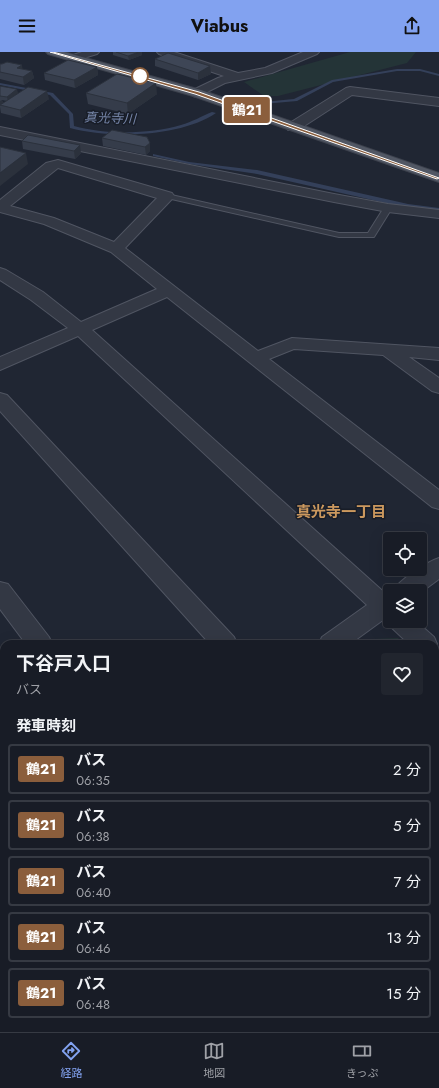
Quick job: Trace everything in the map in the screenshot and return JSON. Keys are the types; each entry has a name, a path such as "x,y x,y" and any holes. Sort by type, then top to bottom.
{"main road":[{"path":"52,52 197,93 439,178"}],"street":[{"path":"74,58 93,52"},
{"path":"163,52 238,76"},
{"path":"197,93 222,80 268,71 313,52"},
{"path":"294,126 350,91 439,102"},
{"path":"0,130 388,208 439,214"},
{"path":"0,208 51,166 58,164 167,196 116,250"},
{"path":"0,208 49,221 116,250 257,358 439,501"},
{"path":"0,273 37,296 80,329 383,603"},
{"path":"0,364 168,290"},
{"path":"257,358 292,343 439,354"},
{"path":"386,349 439,387"},
{"path":"0,399 221,640"},
{"path":"415,584 439,567"},
{"path":"0,591 37,640"},
{"path":"339,640 383,615"},
{"path":"409,628 421,640"}],"lane":[{"path":"167,196 339,235 371,235 388,208"}],"shaded area":[{"path":"350,52 416,52 407,63 278,96 264,96 244,82"},
{"path":"398,638 400,640 371,640"}],"building":[{"path":"116,52 139,52 128,56"},
{"path":"168,53 210,66 198,73 155,59"},
{"path":"68,60 97,67 74,80 44,73"},
{"path":"7,62 22,65 17,68 32,71 23,77 0,72 0,64"},
{"path":"117,74 156,83 127,103 86,93"},
{"path":"0,86 17,89 7,97 0,96"},
{"path":"28,87 47,91 20,110 0,105"},
{"path":"112,130 147,137 150,143 145,147 102,138"},
{"path":"28,135 80,145 74,151 22,141"},
{"path":"0,147 26,153 0,173"}],"waterway":[{"name":"真光寺川","path":"263,103 295,100 332,81 397,70 420,70 439,75"},
{"name":"真光寺川","path":"0,84 51,94 71,114 72,127 96,132 126,133 168,129 184,126 214,113"},
{"path":"155,155 189,163 257,172 408,206 439,210"}],"bus line":[{"name":"鶴21","path":"52,52 197,93 439,178"}],"district":[{"name":"真光寺一丁目","path":"341,512"}]}
